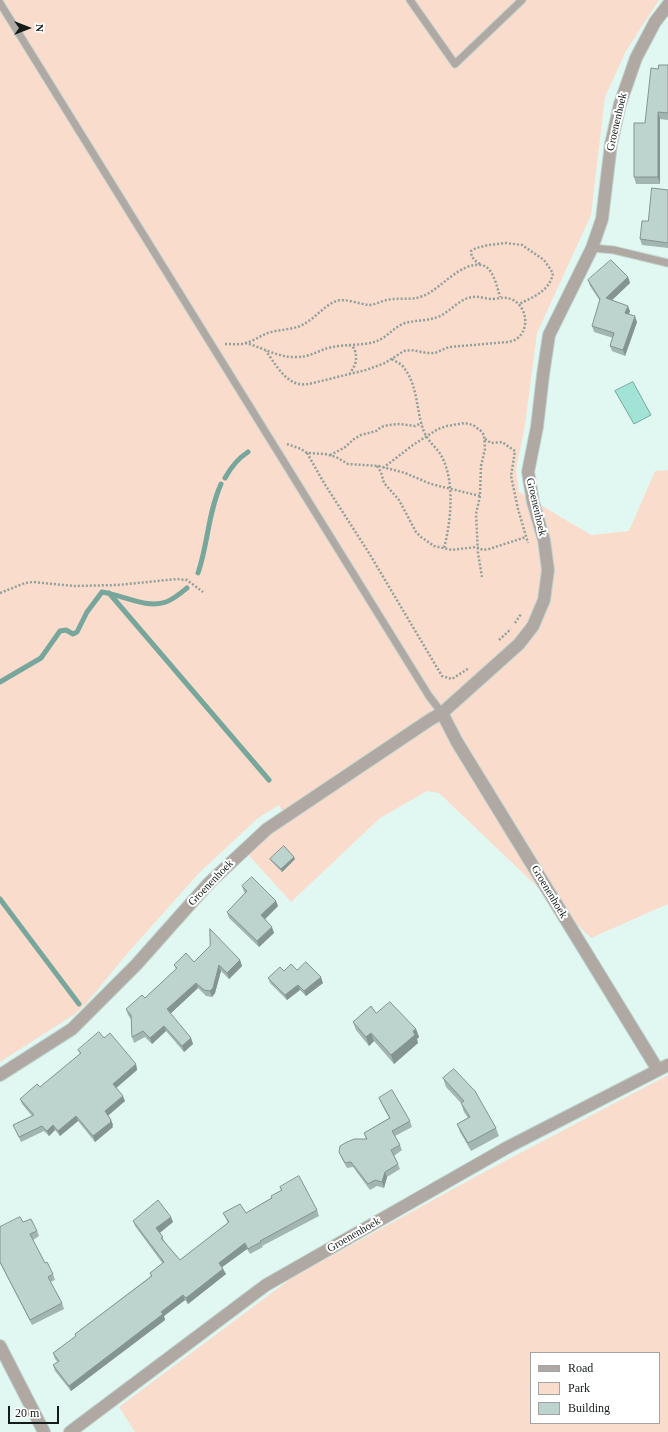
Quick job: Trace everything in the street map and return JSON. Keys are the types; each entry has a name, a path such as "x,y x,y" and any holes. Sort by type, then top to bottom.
{"street":[{"name":"Groenenhoek","path":"0,1075 72,1029 136,965 209,883 267,829 442,713 519,644 533,626 544,600 548,570 544,540 533,502 528,472 538,427 542,375 549,335 592,248 602,219 610,144 620,104 636,58 655,22 668,5"},
{"name":"Groenenhoek","path":"70,1432 266,1285 508,1147 663,1068 457,742 442,713"},
{"path":"0,1346 44,1432"}],"lane":[{"path":"410,0 454,64 522,0"},
{"path":"0,3 429,696 442,713"},
{"path":"592,248 614,250 668,262"}],"path":[{"path":"500,297 492,274 485,266 480,265 474,260 471,251 476,248 506,243 522,245 544,260 553,274 546,288 532,298 519,304"},
{"path":"245,343 271,332 303,325 337,301 350,301 371,305 387,300 407,300 422,296 431,292 451,275 461,270 480,265"},
{"path":"209,340 219,343 245,343 258,346 266,351 282,356 310,356 330,347 377,341 400,326 439,317 462,301 471,297 494,299 500,297 512,299 522,308 526,319 523,331 519,338 515,340 499,343 484,343 450,347 435,353 411,350 404,351 377,366 317,383 299,384 287,378 266,351"},
{"path":"349,345 354,348 356,358 356,365 350,374"},
{"path":"392,359 404,368 412,382 426,436 442,458 448,476 449,526 444,548"},
{"path":"329,456 344,448 361,435 376,431 381,427 394,425 415,426 422,423"},
{"path":"384,468 426,436 447,426 465,423 473,425 481,431 485,439 485,449 480,473 480,496 476,514 482,576"},
{"path":"485,439 491,442 502,442 515,451 511,476 518,509 530,549"},
{"path":"273,444 283,443 294,445 307,453 369,553 442,676 452,679 470,667"},
{"path":"307,453 336,457 348,464 377,466 405,472 431,484 480,496"},
{"path":"377,466 381,472 384,483 399,500 416,532 421,538 434,546 452,550 478,547 483,550 526,538"},
{"path":"0,593 25,583 33,582 74,586 118,585 177,579 187,580 203,592"},
{"path":"498,641 512,628 523,611"}],"green space":[{"path":"0,0 659,0 626,51 605,97 591,215 537,333 525,425 516,470 519,492 591,535 629,531 655,471 668,470 668,904 591,938 439,793 427,791 380,818 291,902 244,850 286,817 279,805 258,818 199,873 126,955 86,1004 75,1014 0,1062"},
{"path":"668,1075 668,1432 135,1432 119,1407 293,1277 486,1171"}],"shaded area":[{"path":"633,382 651,415 634,424 615,391"}],"building":[{"path":"659,65 668,65 668,113 658,112 658,177 634,177 634,123 645,123 651,68 658,69"},
{"path":"652,188 668,190 668,243 640,239 642,221 648,221"},
{"path":"611,260 628,277 606,298 628,306 625,313 635,316 623,350 610,346 614,333 592,326 600,299 588,280"},
{"path":"284,846 294,857 281,869 270,859"},
{"path":"252,877 276,901 261,915 272,927 257,941 227,912 247,891 242,886"},
{"path":"210,929 240,960 227,973 219,965 213,988 210,991 204,990 196,983 167,1009 191,1038 182,1046 164,1026 150,1038 143,1031 132,1037 131,1015 126,1009 142,995 145,998 177,968 174,965 186,953 194,962 210,946"},
{"path":"306,962 321,977 304,991 298,985 285,995 268,978 280,967 284,971 291,964 297,970"},
{"path":"390,1002 416,1029 413,1031 415,1035 391,1055 371,1033 366,1037 353,1022 371,1006 376,1013"},
{"path":"99,1032 104,1038 110,1033 136,1064 113,1084 123,1096 105,1111 111,1122 93,1136 76,1116 58,1131 53,1125 47,1131 42,1126 19,1137 13,1125 34,1115 20,1099 37,1084 40,1087 81,1053 78,1050"},
{"path":"454,1069 475,1091 496,1128 468,1143 457,1124 470,1117 461,1103 464,1101 443,1078"},
{"path":"392,1090 410,1121 392,1131 400,1145 391,1150 398,1164 385,1172 382,1182 375,1180 368,1184 351,1162 345,1163 339,1152 340,1146 354,1139 367,1139 364,1133 390,1118 379,1098"},
{"path":"299,1176 317,1210 248,1249 245,1243 219,1263 223,1269 186,1298 183,1295 161,1312 163,1314 69,1386 53,1365 59,1361 53,1353 76,1336 75,1334 152,1276 150,1273 164,1262 133,1221 158,1200 171,1217 156,1228 163,1237 161,1238 180,1260 229,1222 223,1213 240,1204 246,1213 272,1198 271,1196 282,1190 280,1187"},
{"path":"20,1217 23,1222 31,1219 37,1231 30,1234 45,1263 47,1262 53,1274 48,1277 62,1303 30,1320 0,1262 0,1227"}],"waterway":[{"path":"225,478 241,457 248,452"},
{"path":"198,573 213,506 221,484"},
{"path":"0,682 41,658 60,631 66,630 73,634 77,632 87,612 102,592 143,603 159,604 172,599 187,588"},
{"path":"109,593 269,780"},
{"path":"0,899 79,1004"}]}
